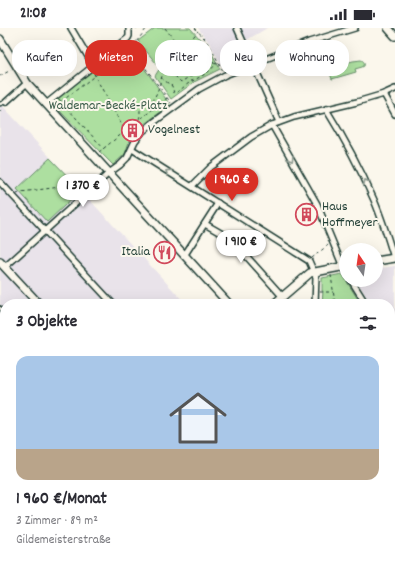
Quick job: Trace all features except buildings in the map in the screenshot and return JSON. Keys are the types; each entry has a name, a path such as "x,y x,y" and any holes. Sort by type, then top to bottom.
{"street":[{"path":"72,28 85,51"},
{"path":"124,40 127,38 129,28"},
{"path":"237,28 242,40"},
{"path":"267,58 309,42 355,28"},
{"path":"388,28 395,36"},
{"path":"0,39 12,59"},
{"path":"46,104 85,71"},
{"path":"23,76 51,110 223,299"},
{"path":"3,270 109,173 120,165 127,158 135,141 142,132 188,96 223,76"},
{"path":"258,76 279,122"},
{"path":"6,102 27,82"},
{"path":"192,186 217,162 252,137 272,125 326,109 357,102 395,89"},
{"path":"384,94 395,114"},
{"path":"326,109 374,200 394,258 383,260"},
{"path":"272,125 317,204 339,254"},
{"path":"133,146 218,203 309,261 316,277 315,299"},
{"path":"0,182 108,299"},
{"path":"184,256 218,203"},
{"path":"205,224 231,240 282,296"},
{"path":"0,262 3,270 34,299"},
{"path":"279,299 310,273 339,268"},
{"path":"355,287 363,299"}],"lane":[{"path":"0,104 6,102"}],"path":[{"path":"137,40 147,28"},
{"path":"165,28 174,40"},
{"path":"195,28 204,38 219,64 213,64"},
{"path":"191,40 198,31"},
{"path":"139,119 140,110 142,107 154,100 161,78 172,86 174,93 178,92 185,85 209,72 214,66 212,58"},
{"path":"0,76 12,70"},
{"path":"147,71 173,107"},
{"path":"51,110 95,76 133,146"},
{"path":"174,76 181,82 191,76 192,81"},
{"path":"56,95 104,149"},
{"path":"94,157 139,119 167,98"},
{"path":"13,196 21,192 68,186 82,198"},
{"path":"309,261 333,240"},
{"path":"330,269 334,299"},
{"path":"315,292 333,292"}],"shaded area":[{"path":"198,28 233,28 238,40 220,40 220,62 212,48 212,40 207,40"},
{"path":"239,28 267,28 247,40 245,40"},
{"path":"0,103 181,299 0,299"},
{"path":"395,266 395,299 368,299 360,287 383,287 383,268"}],"green space":[{"path":"155,28 190,28 201,40 155,40 155,62 147,52 147,40 139,40"},
{"path":"212,54 220,69 212,73"},
{"path":"361,60 364,62 364,66 355,69 356,72 349,74 349,62"},
{"name":"Waldemar-Becké-Platz","path":"147,72 170,105 139,128 129,142 125,154 113,165 51,102 85,75 147,76"},
{"path":"155,76 206,76 194,82 171,99"},
{"path":"331,76 342,76 332,79"},
{"path":"50,158 81,190 47,222 17,189"},
{"path":"339,275 339,287 350,287 358,299 322,299 322,278"}],"place":[{"name":"Vogelnest","path":"133,130"},
{"name":"Haus Hoffmeyer","path":"306,215"},
{"name":"Italia","path":"165,252"}]}
